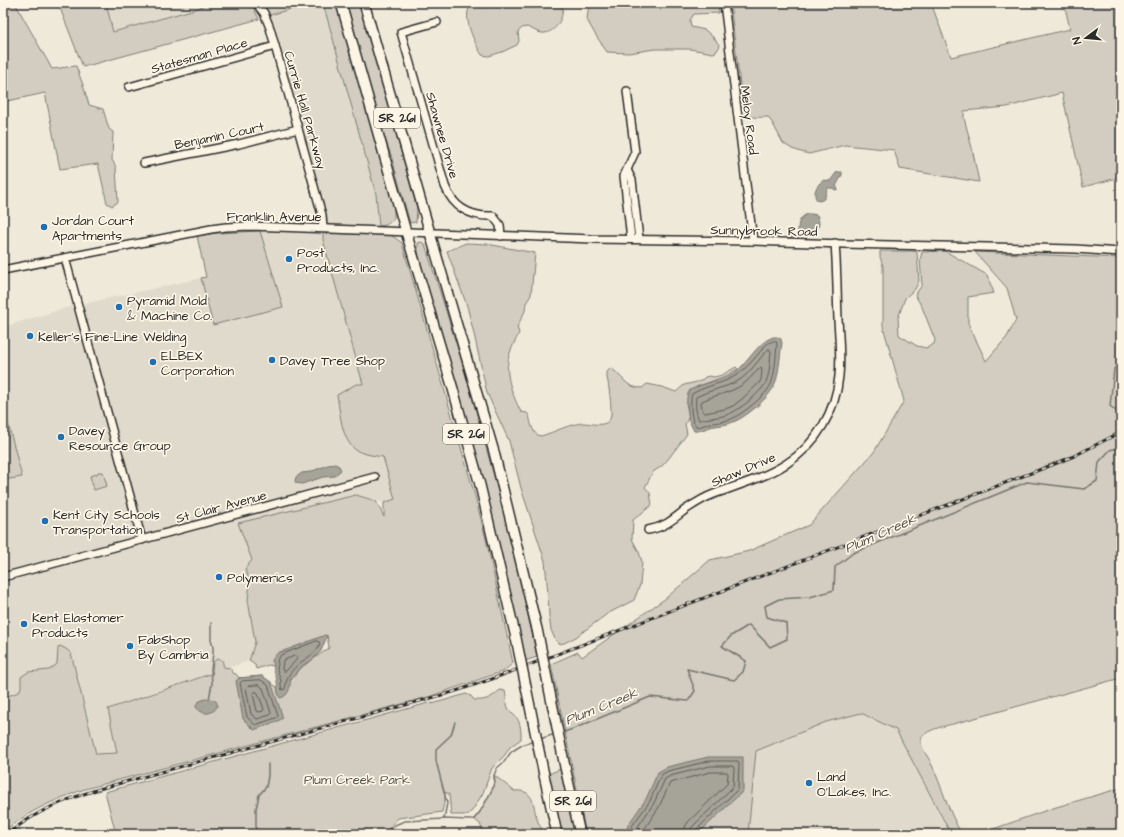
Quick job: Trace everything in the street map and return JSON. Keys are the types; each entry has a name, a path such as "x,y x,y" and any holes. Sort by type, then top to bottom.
{"main road":[{"name":"SR 261","path":"341,3 480,485 516,638 557,834"},
{"name":"SR 261","path":"364,3 494,452 537,630 580,834"}],"street":[{"name":"Currie Hall Parkway","path":"256,3 267,18 322,215 323,228"},
{"name":"Meloy Road","path":"724,3 753,241"},
{"name":"Shawnee Drive","path":"437,22 401,32 443,180 448,194 456,204 478,215 492,216 500,225 501,236"},
{"name":"Statesman Place","path":"129,87 275,46"},
{"path":"627,91 635,152 624,176 631,239"},
{"name":"Benjamin Court","path":"144,163 239,144 298,129"},
{"path":"627,170 632,180 639,239"},
{"name":"Franklin Avenue","path":"3,270 226,227 254,226 406,232"},
{"name":"Sunnybrook Road","path":"406,232 501,236 1075,249 1121,252"},
{"name":"Shaw Drive","path":"648,530 665,526 693,505 707,497 780,467 801,452 822,428 830,413 835,397 840,367 835,243"},
{"path":"65,258 142,540"},
{"name":"St Clair Avenue","path":"3,577 375,477"}],"shaded area":[{"path":"66,3 106,3 69,7"},
{"path":"106,3 206,3 199,8 113,32"},
{"path":"312,3 323,3 376,194 379,231 382,238 338,295 395,499 384,503 356,495 252,560 245,569 250,582 248,600 255,642 249,661 108,709 117,753 96,754 71,653 66,649 58,648 57,664 49,670 28,672 20,692 5,697 3,691 3,480 22,476 3,404 3,327 69,307 206,277 196,232 211,229 323,228 266,16"},
{"path":"861,713 896,730 950,834 748,834 756,751 826,722"}],"green space":[{"path":"3,3 15,3 52,69 76,66 89,105 103,109 109,129 113,132 112,160 116,167 118,202 112,206 107,203 98,164 60,169 45,93 3,102"},
{"path":"58,3 66,3 70,7 106,3 113,32 199,8 206,3 251,3 259,19 83,67"},
{"path":"260,3 312,3 270,15"},
{"path":"323,3 336,3 394,206 394,219 386,225 379,226 376,194"},
{"path":"345,3 359,3 417,208 416,222 410,223 391,155 379,123"},
{"path":"491,3 562,3 563,7 560,21 550,32 543,33 527,27 522,28 518,32 519,41 517,45 489,56 482,55 473,37 468,23 468,10 471,5 487,7"},
{"path":"589,3 718,3 719,13 694,14 690,20 691,27 705,30 720,46 716,52 713,53 690,49 655,49 629,53 607,52 587,20"},
{"path":"730,3 931,3 951,57 1070,29 1064,3 1121,3 1121,177 1083,187 1062,93 1007,107 964,111 964,118 979,182 900,169 894,150 845,145 809,154 792,149 783,143 768,117 751,116 745,113 743,109"},
{"path":"260,231 283,307 213,325 201,278 206,277 197,236 217,233"},
{"path":"323,233 391,235 402,243 475,496 513,663 504,671 428,697 85,789 41,807 3,831 3,691 5,697 19,692 21,687 21,677 28,672 49,670 57,664 58,648 60,646 71,653 96,754 117,753 108,709 213,673 213,662 217,659 222,660 224,667 230,668 239,678 262,676 282,691 302,667 329,648 327,635 303,646 279,652 272,661 274,664 273,666 269,665 256,669 255,665 249,661 255,642 248,600 250,582 245,569 252,560 238,523 356,495 376,501 384,517 384,503 395,499 383,457 365,454 356,450 347,439 342,425 337,395 356,384 363,384 323,240"},
{"path":"421,242 425,244 466,375 513,545 537,657 525,661 420,264 418,243"},
{"path":"466,243 487,244 535,253 531,295 526,303 525,311 517,327 519,333 510,353 508,378 512,392 521,412 529,415 532,428 538,435 541,436 567,426 583,423 601,424 608,422 611,412 607,372 611,368 628,384 637,388 642,388 647,384 676,392 684,385 701,381 705,377 722,375 736,367 738,369 726,376 696,387 686,404 689,417 685,424 687,434 662,466 653,472 645,487 650,493 652,505 633,520 632,539 639,552 642,562 640,585 634,600 607,614 576,637 564,643 559,644 551,630 545,561 521,488 509,441 487,393 467,306 447,251"},
{"path":"880,251 917,252 919,281 915,289 905,298 898,318 899,335 917,346 926,348 934,344 935,340 922,307 915,295 922,285 920,260 922,252 945,251 987,275 994,293 968,297 968,323 986,361 1007,337 1016,320 1007,288 975,252 1121,258 1121,678 940,727 926,734 921,740 924,752 931,763 953,817 962,834 951,834 896,730 861,713 826,722 756,751 748,834 586,834 551,664 578,652 582,657 666,598 710,560 749,551 809,525 874,452 904,401 883,326 883,266"},
{"path":"3,404 22,477 3,480"},
{"path":"98,472 103,472 107,486 94,490 90,476 97,474"},
{"name":"Plum Creek Park","path":"500,690 505,691 508,708 519,722 521,739 510,747 504,756 492,768 483,793 472,811 467,815 451,815 449,794 445,792 442,812 398,818 384,834 116,834 105,792 432,702 432,704 466,694 471,696 474,700 482,700 491,697"},
{"path":"560,769 575,834 562,834 549,774"},
{"path":"494,775 514,791 529,794 533,801 538,821 545,834 484,834 480,824 474,819 491,792"},
{"path":"1121,788 1121,834 979,834 1053,808"}],"water":[{"path":"842,172 842,175 836,186 838,189 828,188 825,198 818,201 815,192 819,184 824,180 830,181 836,173"},
{"path":"807,214 817,215 819,225 812,232 798,231 798,226 802,217"},
{"path":"773,337 781,339 782,343 776,382 767,396 756,407 738,420 728,424 694,431 688,419 687,397 690,390 734,373 744,364 757,348"},
{"path":"335,464 339,466 341,470 334,476 323,477 302,484 296,483 295,481 296,477 302,473"},
{"path":"325,635 327,636 321,651 311,661 303,665 290,680 290,686 287,694 280,698 274,671 274,664 272,661 276,654"},
{"path":"262,676 271,682 283,718 254,730 243,719 236,681 239,678"},
{"path":"205,699 217,702 216,709 207,713 201,712 196,705 198,702"},
{"path":"708,757 743,757 743,791 698,834 626,834 628,825 646,799 658,772 667,767"}],"waterway":[{"name":"Plum Creek","path":"1121,362 1114,369 1110,406 1121,415"},
{"name":"Plum Creek","path":"561,733 650,697 688,701 695,691 687,669 734,680 743,672 746,661 722,646 731,636 749,625 770,647 787,639 786,623 767,617 765,606 779,599 810,597 834,590 835,567 853,553 1027,482 1084,489 1097,481 1099,462 1110,450 1121,447"},
{"path":"209,699 212,684 211,669 213,654 211,623"},
{"path":"444,819 447,803 436,761 436,749 451,735 455,722"},
{"name":"Plum Creek","path":"540,739 555,734"},
{"name":"Plum Creek","path":"382,834 397,824 405,821 474,819 480,812 493,788 495,781 494,775 497,768 504,762 511,752 522,745 534,741"},
{"path":"256,834 256,809 259,795 266,787 268,764"}],"railway":[{"path":"8,834 40,812 75,797 99,789 453,692 492,679 1052,465 1074,456 1121,432"}],"place":[{"name":"Jordan Court Apartments","path":"44,227"},
{"name":"Post Products, Inc.","path":"289,259"},
{"name":"Pyramid Mold & Machine Co.","path":"119,307"},
{"name":"Keller’s Fine-Line Welding","path":"30,336"},
{"name":"Davey Tree Shop","path":"272,360"},
{"name":"ELBEX Corporation","path":"153,362"},
{"name":"Davey Resource Group","path":"61,437"},
{"name":"Kent City Schools Transportation","path":"45,521"},
{"name":"Polymerics","path":"219,577"},
{"name":"Kent Elastomer Products","path":"24,624"},
{"name":"FabShop By Cambria","path":"130,646"},
{"name":"Land O'Lakes, Inc.","path":"809,783"}]}
